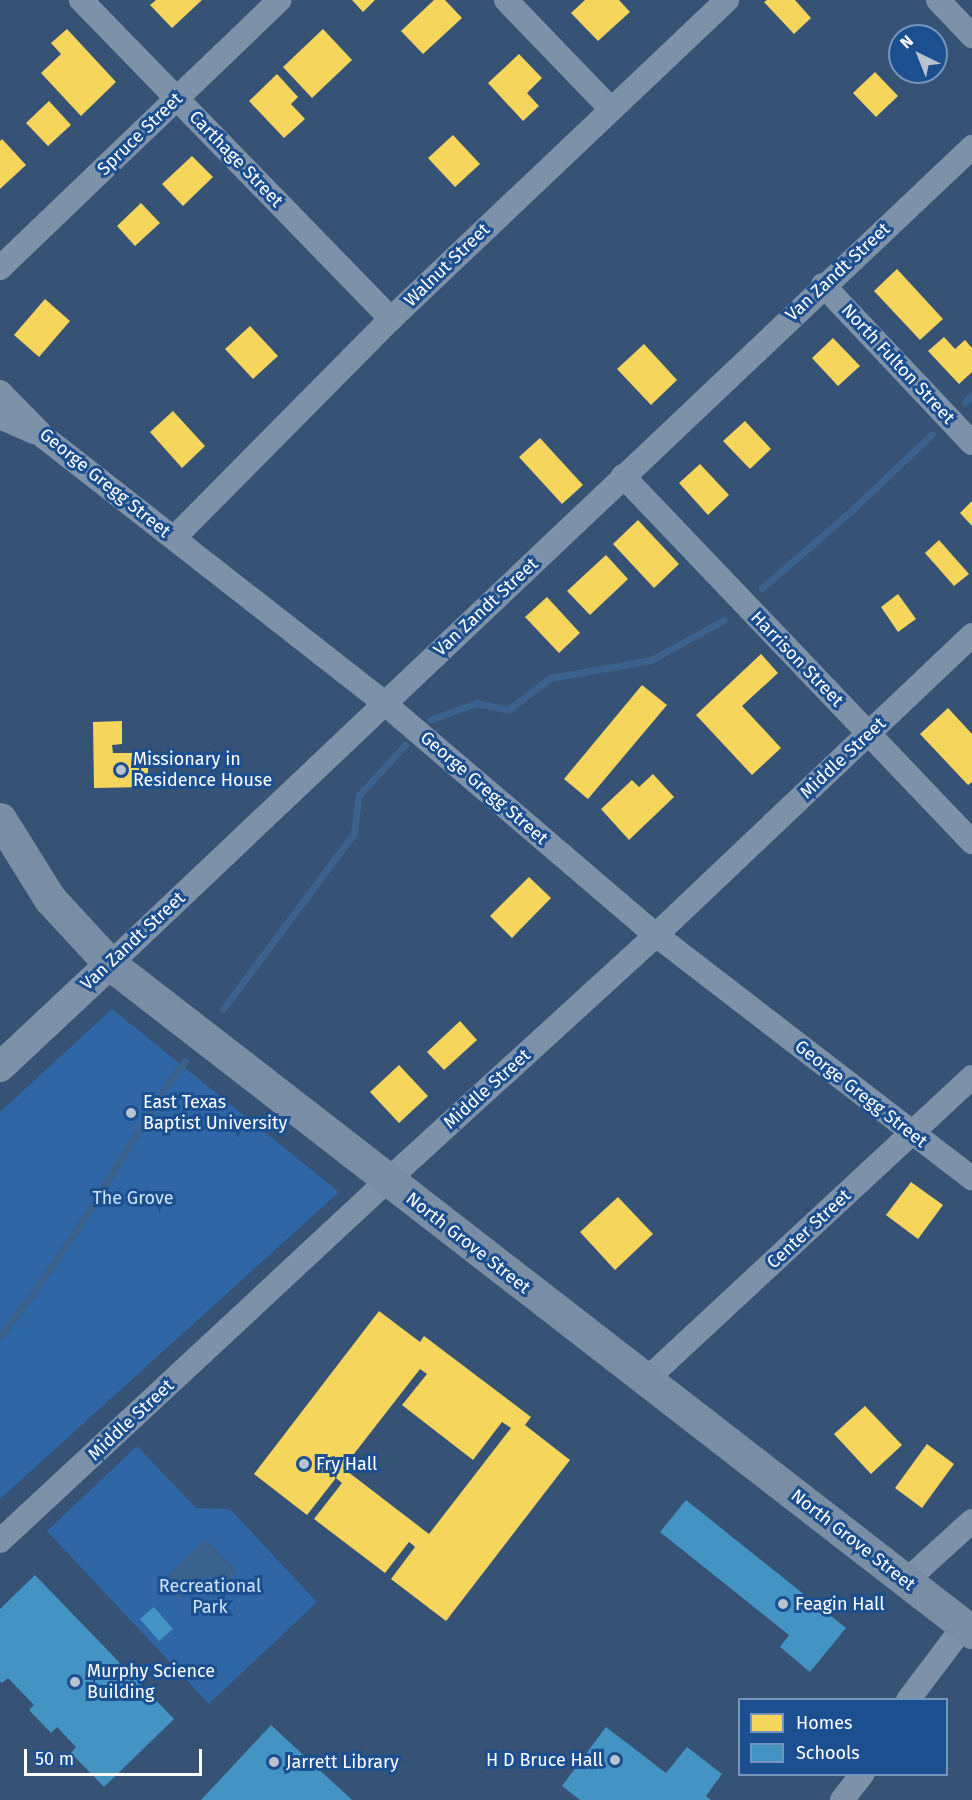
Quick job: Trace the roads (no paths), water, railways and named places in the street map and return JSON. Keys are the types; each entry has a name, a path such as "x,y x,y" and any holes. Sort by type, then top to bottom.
{"main road":[{"name":"North Grove Street","path":"0,819 50,899 110,964 968,1629"}],"street":[{"name":"Carthage Street","path":"81,0 391,319"},
{"name":"Spruce Street","path":"0,268 279,0"},
{"path":"506,0 611,109"},
{"name":"Walnut Street","path":"174,538 391,319 727,0"},
{"path":"938,0 972,36"},
{"name":"Van Zandt Street","path":"0,1067 972,147"},
{"name":"North Fulton Street","path":"824,285 972,443"},
{"name":"George Gregg Street","path":"0,392 44,437 384,703 656,935 911,1134 972,1178"},
{"path":"0,417 44,437"},
{"name":"Harrison Street","path":"623,476 972,842"},
{"name":"Middle Street","path":"0,1541 388,1180 656,935 972,635"},
{"name":"Center Street","path":"646,1380 972,1077"},
{"path":"906,1581 972,1521"},
{"path":"910,1698 968,1629"},
{"path":"842,1800 860,1776"}],"waterway":[{"path":"965,402 972,395"},
{"path":"762,588 852,510 932,434"},
{"path":"430,720 476,703 508,710 550,678 651,660 724,620"},
{"path":"223,1009 354,833 359,795 405,745"},
{"path":"0,1336 31,1296 85,1217 168,1083 185,1061"}],"place":[{"name":"Missionary in Residence House","path":"121,770"},
{"name":"East Texas Baptist University","path":"131,1113"},
{"name":"Fry Hall","path":"304,1464"},
{"name":"Feagin Hall","path":"783,1604"},
{"name":"Murphy Science Building","path":"75,1682"},
{"name":"H D Bruce Hall","path":"615,1760"},
{"name":"Jarrett Library","path":"274,1762"}],"park label":[{"name":"The Grove","path":"133,1198"},
{"name":"Recreational Park","path":"210,1597"}]}
